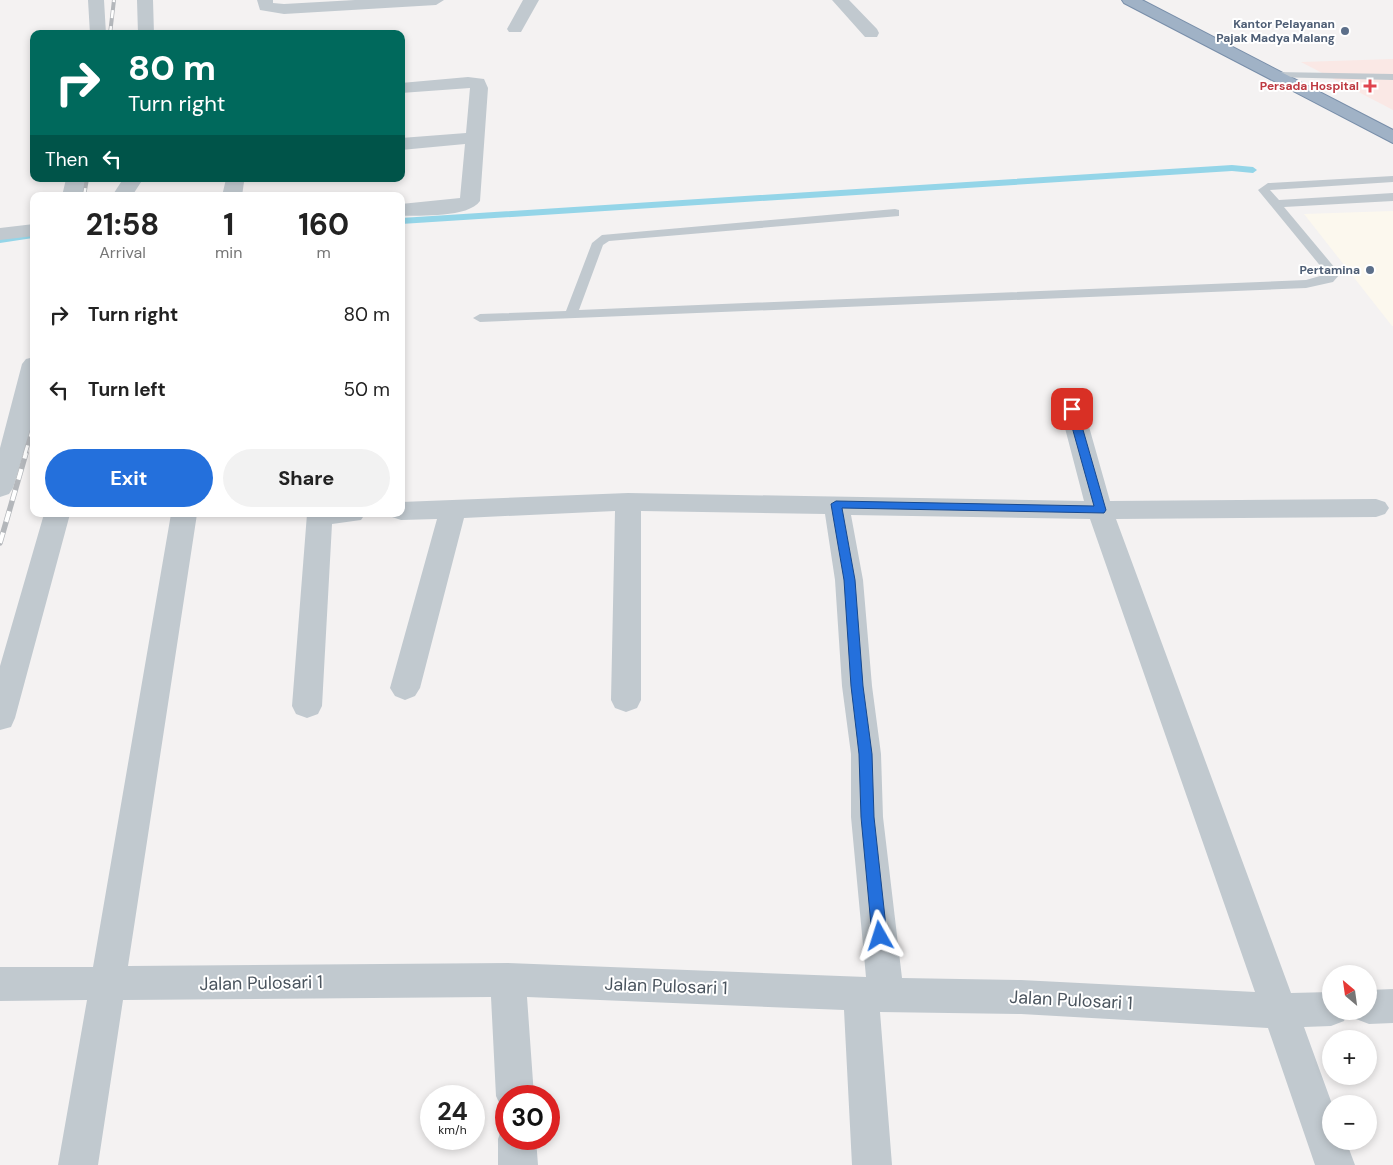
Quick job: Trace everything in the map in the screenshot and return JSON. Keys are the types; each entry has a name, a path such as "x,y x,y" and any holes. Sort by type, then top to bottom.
{"highway":[{"path":"1130,0 1393,137"}],"street":[{"path":"96,0 98,30"},
{"path":"145,0 146,30"},
{"path":"265,0 266,7 284,9 436,0"},
{"path":"516,29 531,0"},
{"path":"840,0 871,33"},
{"path":"405,88 478,83 476,138 470,201 462,206 405,210"},
{"path":"405,144 476,138"},
{"path":"0,234 30,230"},
{"path":"0,488 11,418 30,373"},
{"path":"1072,409 1100,510 1278,1011 1335,1165"},
{"path":"405,511 628,502 836,504 1100,510 1376,508"},
{"path":"626,700 628,502"},
{"path":"836,504 849,580 857,686 866,754 874,994 872,1165"},
{"path":"405,688 453,508"},
{"path":"0,718 56,517"},
{"path":"78,1165 184,517"},
{"path":"307,706 320,517"},
{"path":"508,980 514,1085"},
{"name":"Jalan Pulosari 1","path":"0,984 508,980 874,994 1020,997 1278,1011 1322,1009"},
{"path":"1378,1007 1393,1006"},
{"path":"517,1150 518,1165"}],"lane":[{"path":"1276,75 1388,76 1393,84"},
{"path":"480,318 1296,284 1329,279 1334,274 1328,265 1264,190 1268,186 1393,179"},
{"path":"1373,180 1391,197"},
{"path":"1275,204 1391,197"},
{"path":"570,314 598,243 606,238 895,213"}],"shaded area":[{"name":"Persada Hospital","path":"1393,59 1393,110 1301,62"},
{"name":"Pertamina","path":"1393,211 1393,326 1392,326 1304,214"}],"waterway":[{"path":"405,221 1232,168 1253,170"},
{"path":"0,240 30,236"}],"railway":[{"path":"110,30 114,0"},
{"path":"85,192 86,182"},
{"path":"25,454 30,437"},
{"path":"0,543 26,453"}],"place":[{"name":"Kantor Pelayanan Pajak Madya Malang","path":"1345,31"},
{"name":"Persada Hospital","path":"1370,86"},
{"name":"Pertamina","path":"1370,270"}],"route":[{"path":"880,936 867,817 866,754 857,686 849,580 836,504 1100,510 1072,409"}]}
